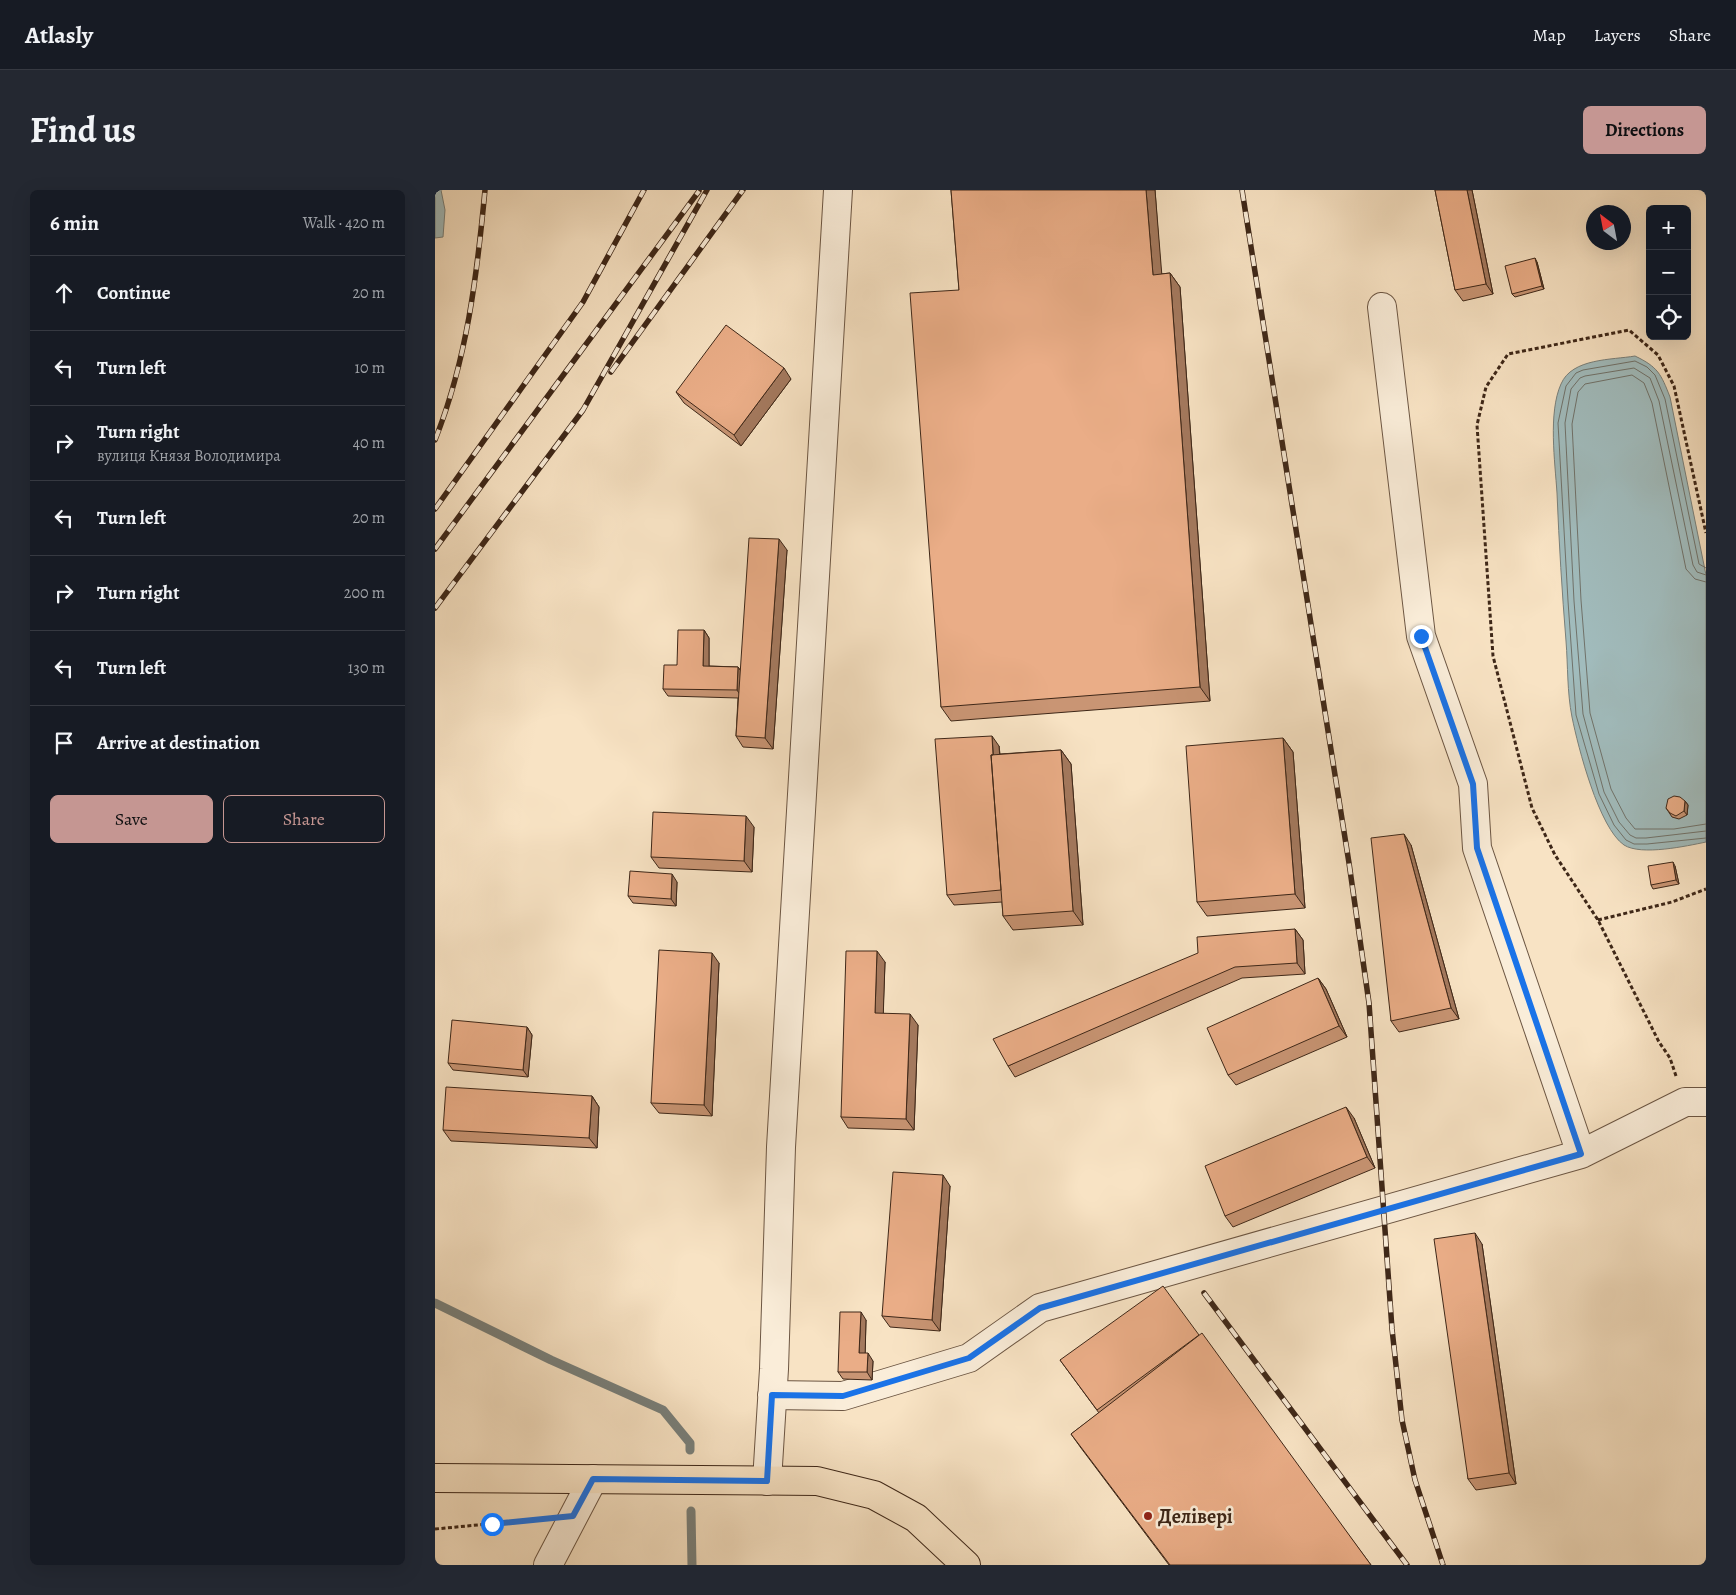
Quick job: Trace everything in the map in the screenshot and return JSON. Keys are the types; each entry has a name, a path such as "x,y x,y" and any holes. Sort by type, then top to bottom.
{"main road":[{"path":"435,1478 817,1481 874,1495 916,1518 966,1565"}],"lane":[{"path":"767,1481 781,1147 838,190"},
{"path":"1381,307 1421,636 1473,784 1477,848 1581,1154"},
{"path":"772,1395 843,1396 969,1358 1040,1308 1581,1154 1696,1102"},
{"path":"548,1565 593,1479"}],"path":[{"path":"1696,1102 1659,1042 1598,920 1555,855 1532,808 1493,656 1477,425 1486,387 1509,354 1629,330 1658,355 1675,386 1706,533"},
{"path":"1598,920 1672,902 1706,889"},
{"path":"435,1529 573,1516"}],"water":[{"path":"435,190 441,190 445,210 443,237 435,238"},
{"path":"1635,356 1658,372 1670,397 1706,575 1706,842 1676,848 1652,850 1641,850 1624,845 1615,836 1606,822 1584,766 1575,730 1568,689 1553,438 1557,396 1566,375 1574,369 1593,362"}],"building":[{"path":"951,190 1146,190 1153,275 1170,273 1200,687 941,707 910,293 959,290"},
{"path":"1435,190 1467,190 1486,284 1455,290"},
{"path":"1535,258 1542,286 1512,294 1505,266"},
{"path":"726,325 784,368 734,435 676,392"},
{"path":"749,538 779,539 765,738 736,736"},
{"path":"678,630 704,630 703,666 738,667 737,690 663,689 664,665 677,665"},
{"path":"992,736 993,755 991,755 1001,890 947,895 935,739"},
{"path":"1283,738 1295,894 1197,902 1186,746"},
{"path":"1061,750 1073,911 1003,916 991,755"},
{"path":"1674,796 1680,797 1685,801 1684,811 1676,816 1666,808 1668,799"},
{"path":"653,812 746,816 744,861 651,857"},
{"path":"1404,834 1451,1008 1391,1021 1371,838"},
{"path":"1673,862 1676,880 1651,885 1648,866"},
{"path":"630,871 672,874 671,899 628,896"},
{"path":"1295,929 1297,963 1235,967 1008,1066 993,1039 1198,953 1197,937"},
{"path":"659,950 712,953 704,1105 651,1103"},
{"path":"846,951 877,951 875,1013 910,1014 906,1119 841,1117"},
{"path":"1318,978 1339,1026 1228,1075 1207,1028"},
{"path":"452,1020 527,1027 523,1070 448,1063"},
{"path":"446,1087 592,1096 589,1138 443,1130"},
{"path":"1346,1107 1367,1157 1225,1216 1205,1166"},
{"path":"893,1172 943,1175 932,1320 882,1316"},
{"path":"1475,1233 1509,1473 1468,1479 1434,1239"},
{"path":"1163,1286 1199,1335 1097,1410 1060,1360"},
{"path":"840,1312 861,1312 859,1353 868,1353 867,1372 838,1372"},
{"path":"1202,1333 1371,1565 1170,1565 1071,1434"}],"waterway":[{"path":"435,1303 551,1360 663,1410 690,1443 690,1450"},
{"path":"691,1511 692,1565"}],"railway":[{"path":"435,440 446,410 463,348 474,285 485,190"},
{"path":"435,509 583,302 644,190"},
{"path":"435,608 583,410 707,190"},
{"path":"611,372 743,190"},
{"path":"1242,190 1349,863 1369,1003 1392,1329 1402,1420 1415,1480 1443,1565"},
{"path":"435,549 699,191"},
{"path":"1204,1293 1407,1565"}],"place":[{"name":"Делівері","path":"1148,1516"}],"route":[{"path":"492,1524 573,1516 593,1479 767,1481 772,1395 843,1396 969,1358 1040,1308 1581,1154 1477,848 1473,784 1421,636"}]}
